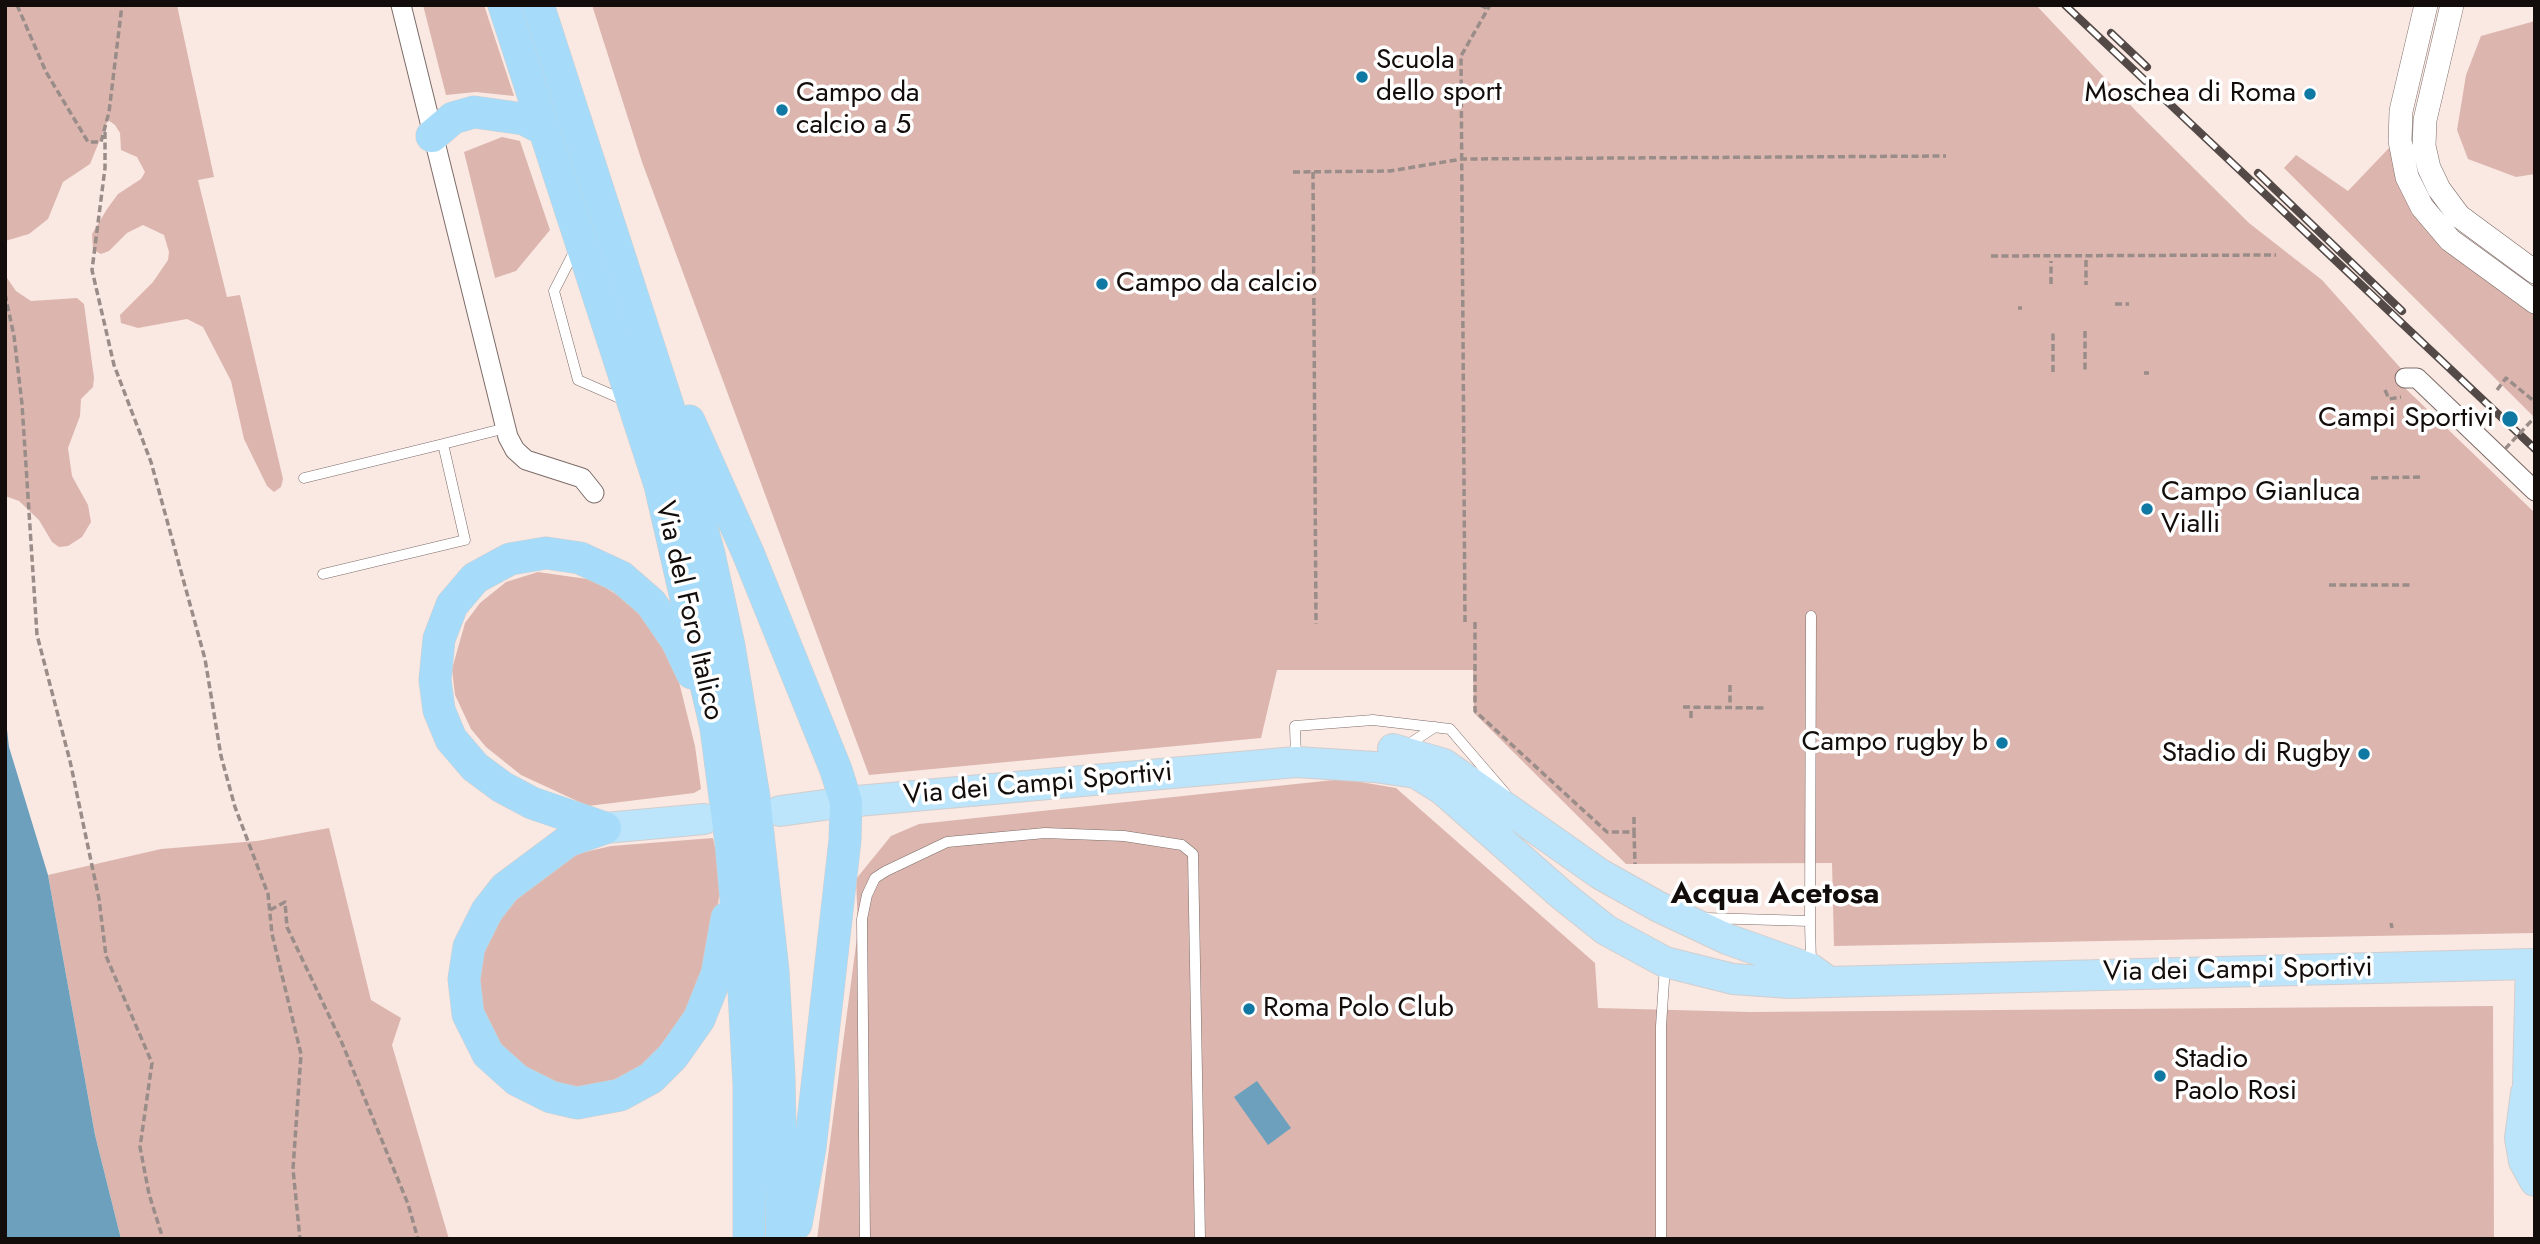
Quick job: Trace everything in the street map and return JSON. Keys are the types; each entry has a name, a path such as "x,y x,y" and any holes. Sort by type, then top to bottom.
{"highway":[{"name":"Via del Foro Italico","path":"504,5 636,404 683,578 716,728 731,843 748,1048 749,1239"},
{"name":"Via del Foro Italico","path":"538,5 681,447 713,573 752,785 777,1029 782,1239"},
{"path":"432,136 453,118 474,112 497,113 524,119 545,130"},
{"path":"643,324 719,486 836,771 846,802 845,840 810,1148 793,1239"},
{"path":"605,828 510,792 475,767 451,738 436,695 435,655 444,623 462,589 488,570 524,555 563,554 600,565 638,589 668,625 716,728"},
{"path":"605,828 568,841 505,888 477,929 464,967 468,1014 488,1054 517,1080 564,1101 606,1099 636,1087 673,1056 691,1033 717,974 727,914 731,843"}],"main road":[{"name":"Via dei Campi Sportivi","path":"780,811 846,802 1296,762 1406,738 1600,874 1679,917 1727,939 1819,974"},
{"name":"Via dei Campi Sportivi","path":"1296,762 1375,767 1416,773 1434,783 1584,913 1652,955 1703,973 1790,983 1819,974 2531,964 2528,1083 2520,1138 2524,1161 2535,1181"},
{"path":"605,828 704,819"},
{"path":"1652,955 1645,932 1656,922 1679,917"},
{"name":"Via dei Campi Sportivi","path":"2528,1083 2535,1118"}],"street":[{"path":"401,5 506,428 520,456 582,478 594,493"},
{"path":"2426,5 2401,111 2400,141 2407,177 2422,207 2450,240 2535,302"},
{"path":"2452,5 2424,120 2424,146 2429,168 2438,189 2459,216 2535,272"},
{"path":"2405,378 2417,379 2535,491"}],"lane":[{"path":"581,237 554,291 578,380 636,404"},
{"path":"304,478 506,428"},
{"path":"323,573 465,540 443,444"},
{"path":"1811,616 1810,921 1819,974"},
{"path":"1406,738 1435,727"},
{"path":"1375,767 1406,738 1435,727 1450,729 1462,740 1534,829"},
{"path":"865,1239 862,919 867,895 875,878 947,842 1045,834 1124,836 1182,845 1193,854 1200,1239"},
{"path":"1679,917 1810,921"},
{"path":"1652,955 1661,1026 1661,1239"}],"path":[{"path":"17,5 46,72 88,142 101,142 105,132"},
{"path":"122,5 105,132 105,168 92,270 114,365 150,462 205,659 221,756 235,807 268,894 278,961 301,1054 293,1169 300,1239"},
{"path":"1465,622 1461,56 1489,7 1480,5"},
{"path":"1293,172 1390,171 1462,159 1945,156"},
{"path":"1313,172 1315,624"},
{"path":"1991,256 2276,255"},
{"path":"2086,260 2086,285"},
{"path":"2050,284 2051,261"},
{"path":"5,294 14,336 22,404 37,635 71,761 99,899 106,956 152,1063 140,1147 149,1194 163,1239"},
{"path":"2115,304 2129,304"},
{"path":"2085,331 2085,372"},
{"path":"2053,332 2053,372"},
{"path":"2497,390 2507,378 2535,402"},
{"path":"2505,449 2535,417"},
{"path":"2330,427 2360,427"},
{"path":"2371,478 2421,477"},
{"path":"2329,585 2411,585"},
{"path":"1475,622 1475,711 1607,832 1634,832"},
{"path":"1730,685 1730,708"},
{"path":"1683,708 1766,708"},
{"path":"1691,708 1691,718"},
{"path":"1634,817 1635,864"},
{"path":"270,910 285,902 287,927 342,1043 408,1204 418,1239"}],"shaded area":[{"path":"5,5 177,5 214,177 198,180 227,297 240,295 283,479 281,487 274,492 267,486 244,439 231,381 203,327 187,319 138,328 121,323 120,315 153,282 168,260 169,252 164,235 143,225 127,233 109,251 101,254 93,250 92,234 107,209 118,194 141,179 145,172 137,157 121,150 120,133 115,125 108,120 90,164 63,182 48,219 29,234 5,241"},
{"path":"423,5 484,5 514,96 476,92 446,95"},
{"path":"592,5 2036,5 2137,112 2249,223 2322,280 2405,373 2406,389 2535,513 2535,933 1834,946 1832,863 1626,864 1474,713 1473,670 1277,670 1261,738 869,775 642,162"},
{"path":"2535,21 2535,174 2516,177 2468,159 2457,130 2466,75 2481,36"},
{"path":"502,137 520,141 550,230 516,271 495,278 464,152"},
{"path":"2389,148 2397,169 2450,252 2535,313 2535,418 2284,168 2296,155 2348,191"},
{"path":"5,275 16,291 31,301 77,298 84,304 93,387 81,399 80,416 68,448 72,476 88,505 91,522 82,537 68,546 59,547 52,542 39,520 19,501 5,496"},
{"path":"538,572 594,580 643,612 675,666 695,746 701,789 694,793 588,806 521,775 486,747 471,729 455,695 452,669 465,623 480,603 506,582"},
{"name":"Roma Polo Club","path":"1343,779 1396,788 1595,963 1598,1008 1750,1012 2493,1006 2494,1239 817,1239 858,930 856,879 891,836 919,824"},
{"path":"329,828 371,1000 401,1018 392,1045 449,1239 121,1239 95,1135 48,875 161,849 257,841"},
{"path":"713,838 721,876 714,945 702,992 643,1071 588,1089 546,1081 496,1046 473,992 494,913 564,857 611,846"}],"water":[{"path":"5,712 9,747 48,875 95,1135 121,1239 5,1239"},
{"path":"1257,1081 1291,1128 1268,1145 1234,1097"}],"railway":[{"path":"2065,5 2535,449"},
{"path":"2111,33 2147,67"},
{"path":"2258,173 2402,311"}],"place":[{"name":"Scuola dello sport","path":"1362,77"},
{"name":"Moschea di Roma","path":"2310,94"},
{"name":"Campo da calcio a 5","path":"782,110"},
{"name":"Campo da calcio","path":"1102,284"},
{"name":"Campi Sportivi","path":"2510,419"},
{"name":"Campo Gianluca Vialli","path":"2147,509"},
{"name":"Campo rugby b","path":"2002,743"},
{"name":"Stadio di Rugby","path":"2364,754"},
{"name":"Roma Polo Club","path":"1249,1009"},
{"name":"Stadio Paolo Rosi","path":"2160,1076"}],"district":[{"name":"Acqua Acetosa","path":"1775,896"}]}
